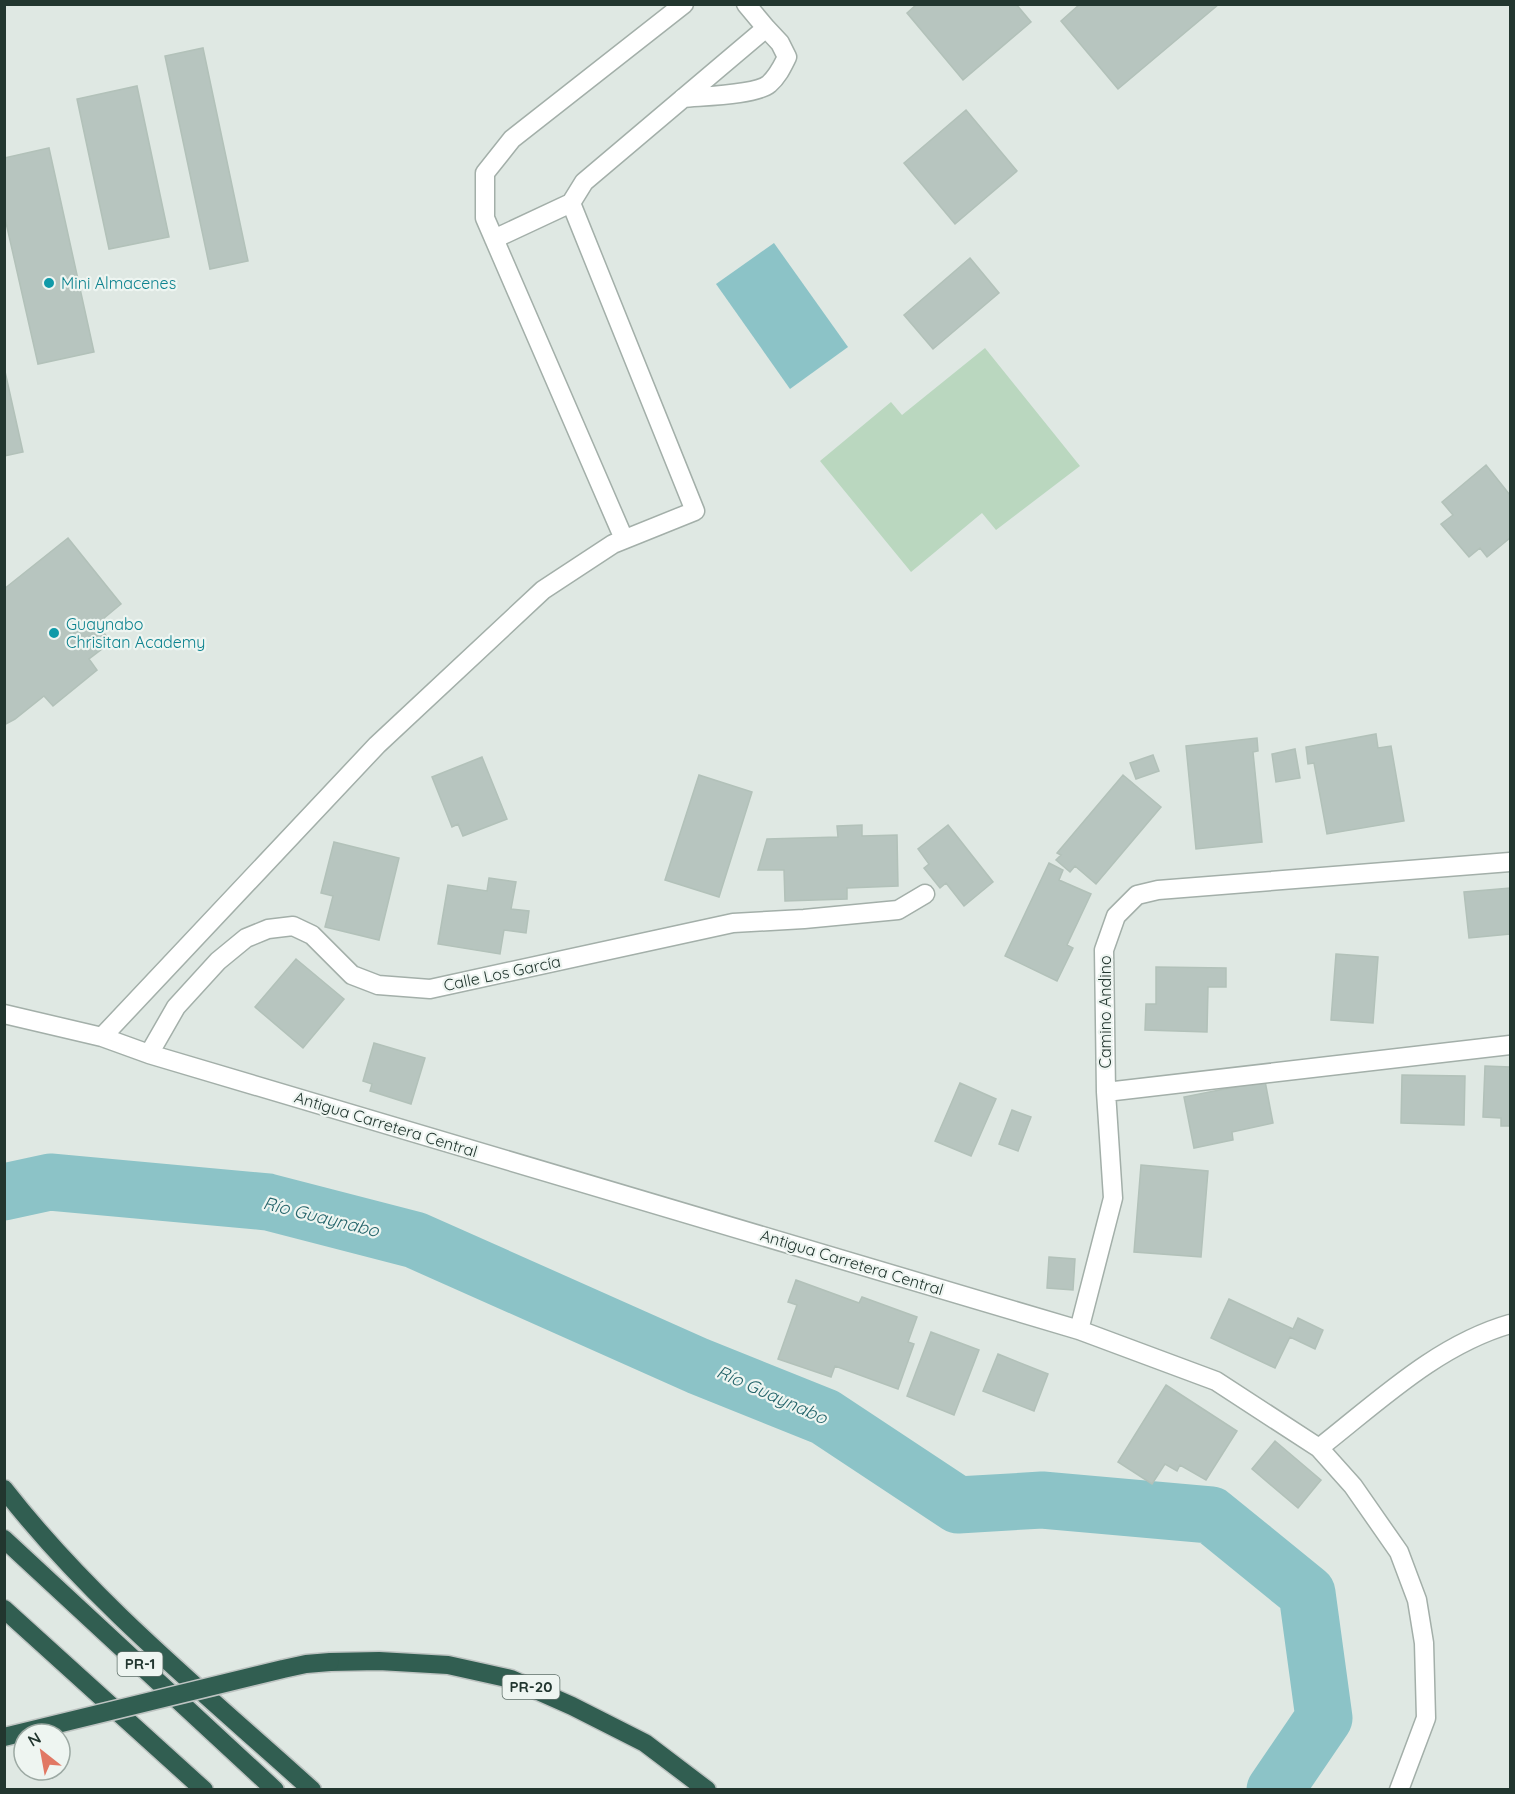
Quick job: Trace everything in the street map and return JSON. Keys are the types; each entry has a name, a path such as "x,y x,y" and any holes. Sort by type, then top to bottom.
{"highway":[{"path":"4,1489 21,1511 97,1592 312,1790"},
{"name":"PR-1","path":"4,1539 275,1790"},
{"path":"4,1609 204,1790"},
{"name":"PR-20","path":"4,1737 306,1664 380,1661 448,1665 511,1678 572,1706 645,1743 707,1790"}],"street":[{"path":"624,539 484,218 485,173 512,140 684,4"},
{"path":"683,98 747,92 767,86 778,75 787,57 780,43 746,4"},
{"path":"494,239 571,203 584,182 766,28"},
{"path":"102,1036 377,745 543,590 613,544 695,511 571,203"},
{"name":"Camino Andino","path":"1078,1330 1113,1198 1106,1092 1104,950 1116,916 1137,895 1158,890 1510,862"},
{"name":"Calle Los García","path":"149,1054 176,1008 218,961 246,938 267,929 293,926 312,935 352,975 378,986 430,989 733,923 804,920 898,910 925,894"},
{"name":"Antigua Carretera Central","path":"4,1014 102,1036 149,1054 1078,1330 1216,1381 1319,1448 1353,1486 1399,1552 1417,1600 1424,1643 1426,1718 1399,1790"},
{"path":"1106,1092 1510,1045"},
{"path":"1319,1448 1437,1356 1486,1331 1510,1324"}],"green space":[{"path":"985,348 1080,466 996,530 982,513 911,572 820,461 891,402 902,415"}],"water":[{"path":"774,243 848,347 790,389 716,284"}],"building":[{"path":"917,4 1016,4 1031,22 963,80 907,13"},
{"path":"1080,4 1219,4 1118,89 1061,21"},
{"name":"Mini Almacenes","path":"203,48 248,261 210,269 165,56"},
{"name":"Mini Almacenes","path":"137,86 169,237 109,249 77,99"},
{"path":"966,110 1017,171 955,224 904,163"},
{"name":"Mini Almacenes","path":"49,148 94,352 38,364 4,214 4,158"},
{"path":"970,258 999,293 933,349 904,315"},
{"path":"4,367 23,452 4,456"},
{"path":"1486,465 1510,495 1510,538 1487,557 1480,548 1469,557 1441,524 1453,515 1442,502"},
{"name":"Guaynabo Chrisitan Academy","path":"68,538 121,604 97,624 111,642 89,659 97,670 53,706 44,696 4,725 4,589"},
{"path":"1376,734 1378,748 1391,746 1404,821 1327,834 1314,763 1308,764 1306,747"},
{"path":"1257,738 1258,751 1253,752 1262,842 1196,849 1186,746"},
{"path":"1295,749 1300,778 1276,782 1272,754"},
{"path":"1153,755 1159,771 1136,779 1130,763"},
{"path":"482,757 507,819 463,836 458,824 452,827 432,777"},
{"path":"699,775 752,792 719,897 665,880"},
{"path":"1123,775 1161,807 1096,884 1075,866 1070,872 1056,860 1061,855 1057,853"},
{"path":"862,825 862,836 897,835 898,886 847,888 847,899 785,901 784,870 758,870 767,839 838,837 837,826"},
{"path":"948,825 993,882 964,906 946,883 940,888 924,868 929,864 918,849"},
{"path":"334,842 399,858 379,940 325,927 333,896 321,893"},
{"path":"1049,863 1063,870 1059,880 1091,894 1067,945 1073,948 1057,981 1005,956"},
{"path":"489,878 516,882 511,909 529,911 526,933 504,930 500,954 438,944 448,885 487,891"},
{"path":"1510,888 1510,934 1469,938 1464,892"},
{"path":"1336,954 1378,957 1373,1023 1331,1020"},
{"path":"296,959 344,999 303,1048 255,1007"},
{"path":"1156,967 1226,968 1226,987 1208,987 1207,1032 1145,1030 1146,1004 1156,1004"},
{"path":"374,1043 425,1058 411,1104 370,1091 372,1084 363,1081"},
{"path":"1485,1066 1510,1067 1510,1126 1501,1126 1501,1118 1483,1117"},
{"path":"1402,1075 1465,1076 1464,1125 1401,1123"},
{"path":"1265,1081 1273,1123 1232,1132 1233,1140 1194,1148 1184,1097"},
{"path":"960,1083 996,1099 971,1156 935,1141"},
{"path":"1012,1110 1031,1117 1018,1151 999,1144"},
{"path":"1141,1165 1208,1171 1201,1257 1134,1252"},
{"path":"1049,1257 1075,1259 1073,1290 1047,1288"},
{"path":"796,1280 859,1303 862,1297 917,1317 908,1342 914,1344 898,1389 835,1366 831,1377 778,1359 797,1305 788,1302"},
{"path":"1229,1299 1293,1329 1298,1318 1323,1330 1315,1349 1290,1337 1275,1368 1211,1338"},
{"path":"931,1332 979,1350 954,1415 907,1396"},
{"path":"998,1354 1048,1374 1034,1411 983,1391"},
{"path":"1166,1385 1237,1431 1206,1480 1180,1465 1177,1471 1165,1464 1152,1484 1118,1462"},
{"path":"1275,1441 1321,1480 1298,1508 1252,1469"}],"waterway":[{"name":"Río Guaynabo","path":"4,1192 50,1182 268,1202 415,1240 698,1366 825,1417 958,1505 1042,1500 1211,1515 1307,1593 1324,1718 1275,1790"}],"place":[{"name":"Mini Almacenes","path":"49,283"},
{"name":"Guaynabo Chrisitan Academy","path":"54,633"}]}
